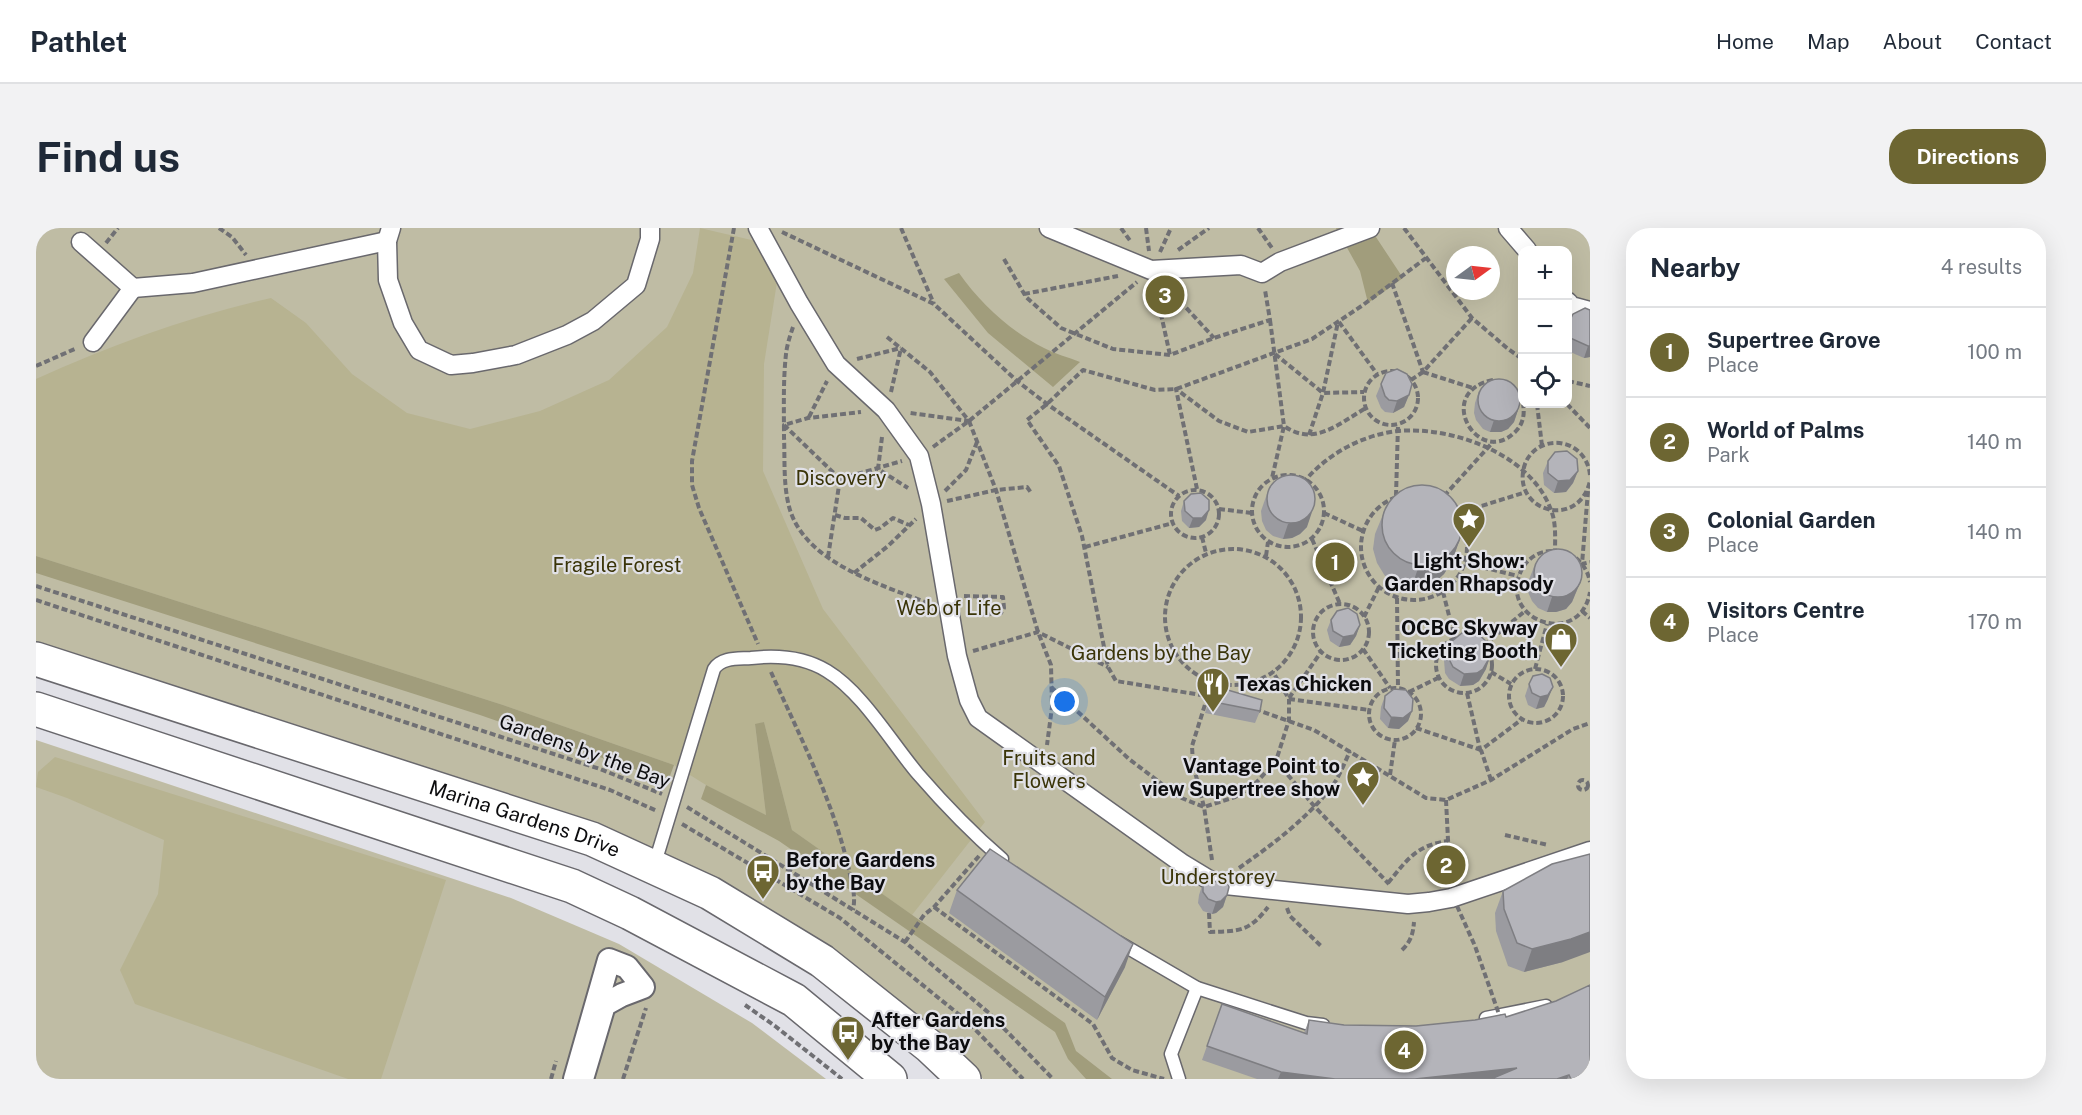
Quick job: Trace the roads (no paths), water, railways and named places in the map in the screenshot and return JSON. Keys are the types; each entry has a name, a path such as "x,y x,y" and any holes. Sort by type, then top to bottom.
{"main road":[{"name":"Marina Gardens Drive","path":"36,659 592,838 710,893 822,961 929,1046 964,1079"},
{"path":"36,709 572,886 630,913 794,1000 890,1079"}],"street":[{"path":"81,242 133,288 193,283 257,270 389,234 388,280 403,323 419,350 451,365 516,355 567,335 593,321 636,285 650,239 650,228"},
{"path":"758,228 836,364 886,410 919,456 931,504 957,656 969,700 978,718 1183,864 1216,884 1278,892 1412,903 1454,902 1590,850"},
{"path":"1049,228 1151,270 1241,265 1262,273 1280,262 1370,228"},
{"path":"1508,228 1524,246"},
{"path":"93,342 133,288"},
{"path":"1572,306 1590,311"},
{"path":"575,1079 609,960 627,967 643,987 604,1005 582,1079"}],"lane":[{"path":"652,866 675,799 714,669 724,660 764,657 789,658 812,664 828,672 840,682 861,702 918,774 987,846 1013,869"},
{"path":"1105,934 1197,988 1306,1023 1337,1026"},
{"path":"1179,1079 1171,1053 1197,988"},
{"path":"1468,1022 1556,1003"}],"place":[{"name":"Colonial Garden","path":"1165,295"},
{"name":"Light Show: Garden Rhapsody","path":"1469,548"},
{"name":"Supertree Grove","path":"1335,562"},
{"name":"OCBC Skyway Ticketing Booth","path":"1561,668"},
{"name":"Texas Chicken","path":"1213,713"},
{"name":"Vantage Point to view Supertree show","path":"1363,806"},
{"name":"World of Palms","path":"1446,865"},
{"name":"Before Gardens by the Bay","path":"763,900"},
{"name":"Visitors Centre","path":"1404,1050"},
{"name":"After Gardens by the Bay","path":"848,1061"}],"park label":[{"name":"Discovery","path":"841,478"},
{"name":"Fragile Forest","path":"617,565"},
{"name":"Web of Life","path":"949,608"},
{"name":"Gardens by the Bay","path":"1161,653"},
{"name":"Fruits and Flowers","path":"1049,770"},
{"name":"Understorey","path":"1218,877"}]}
